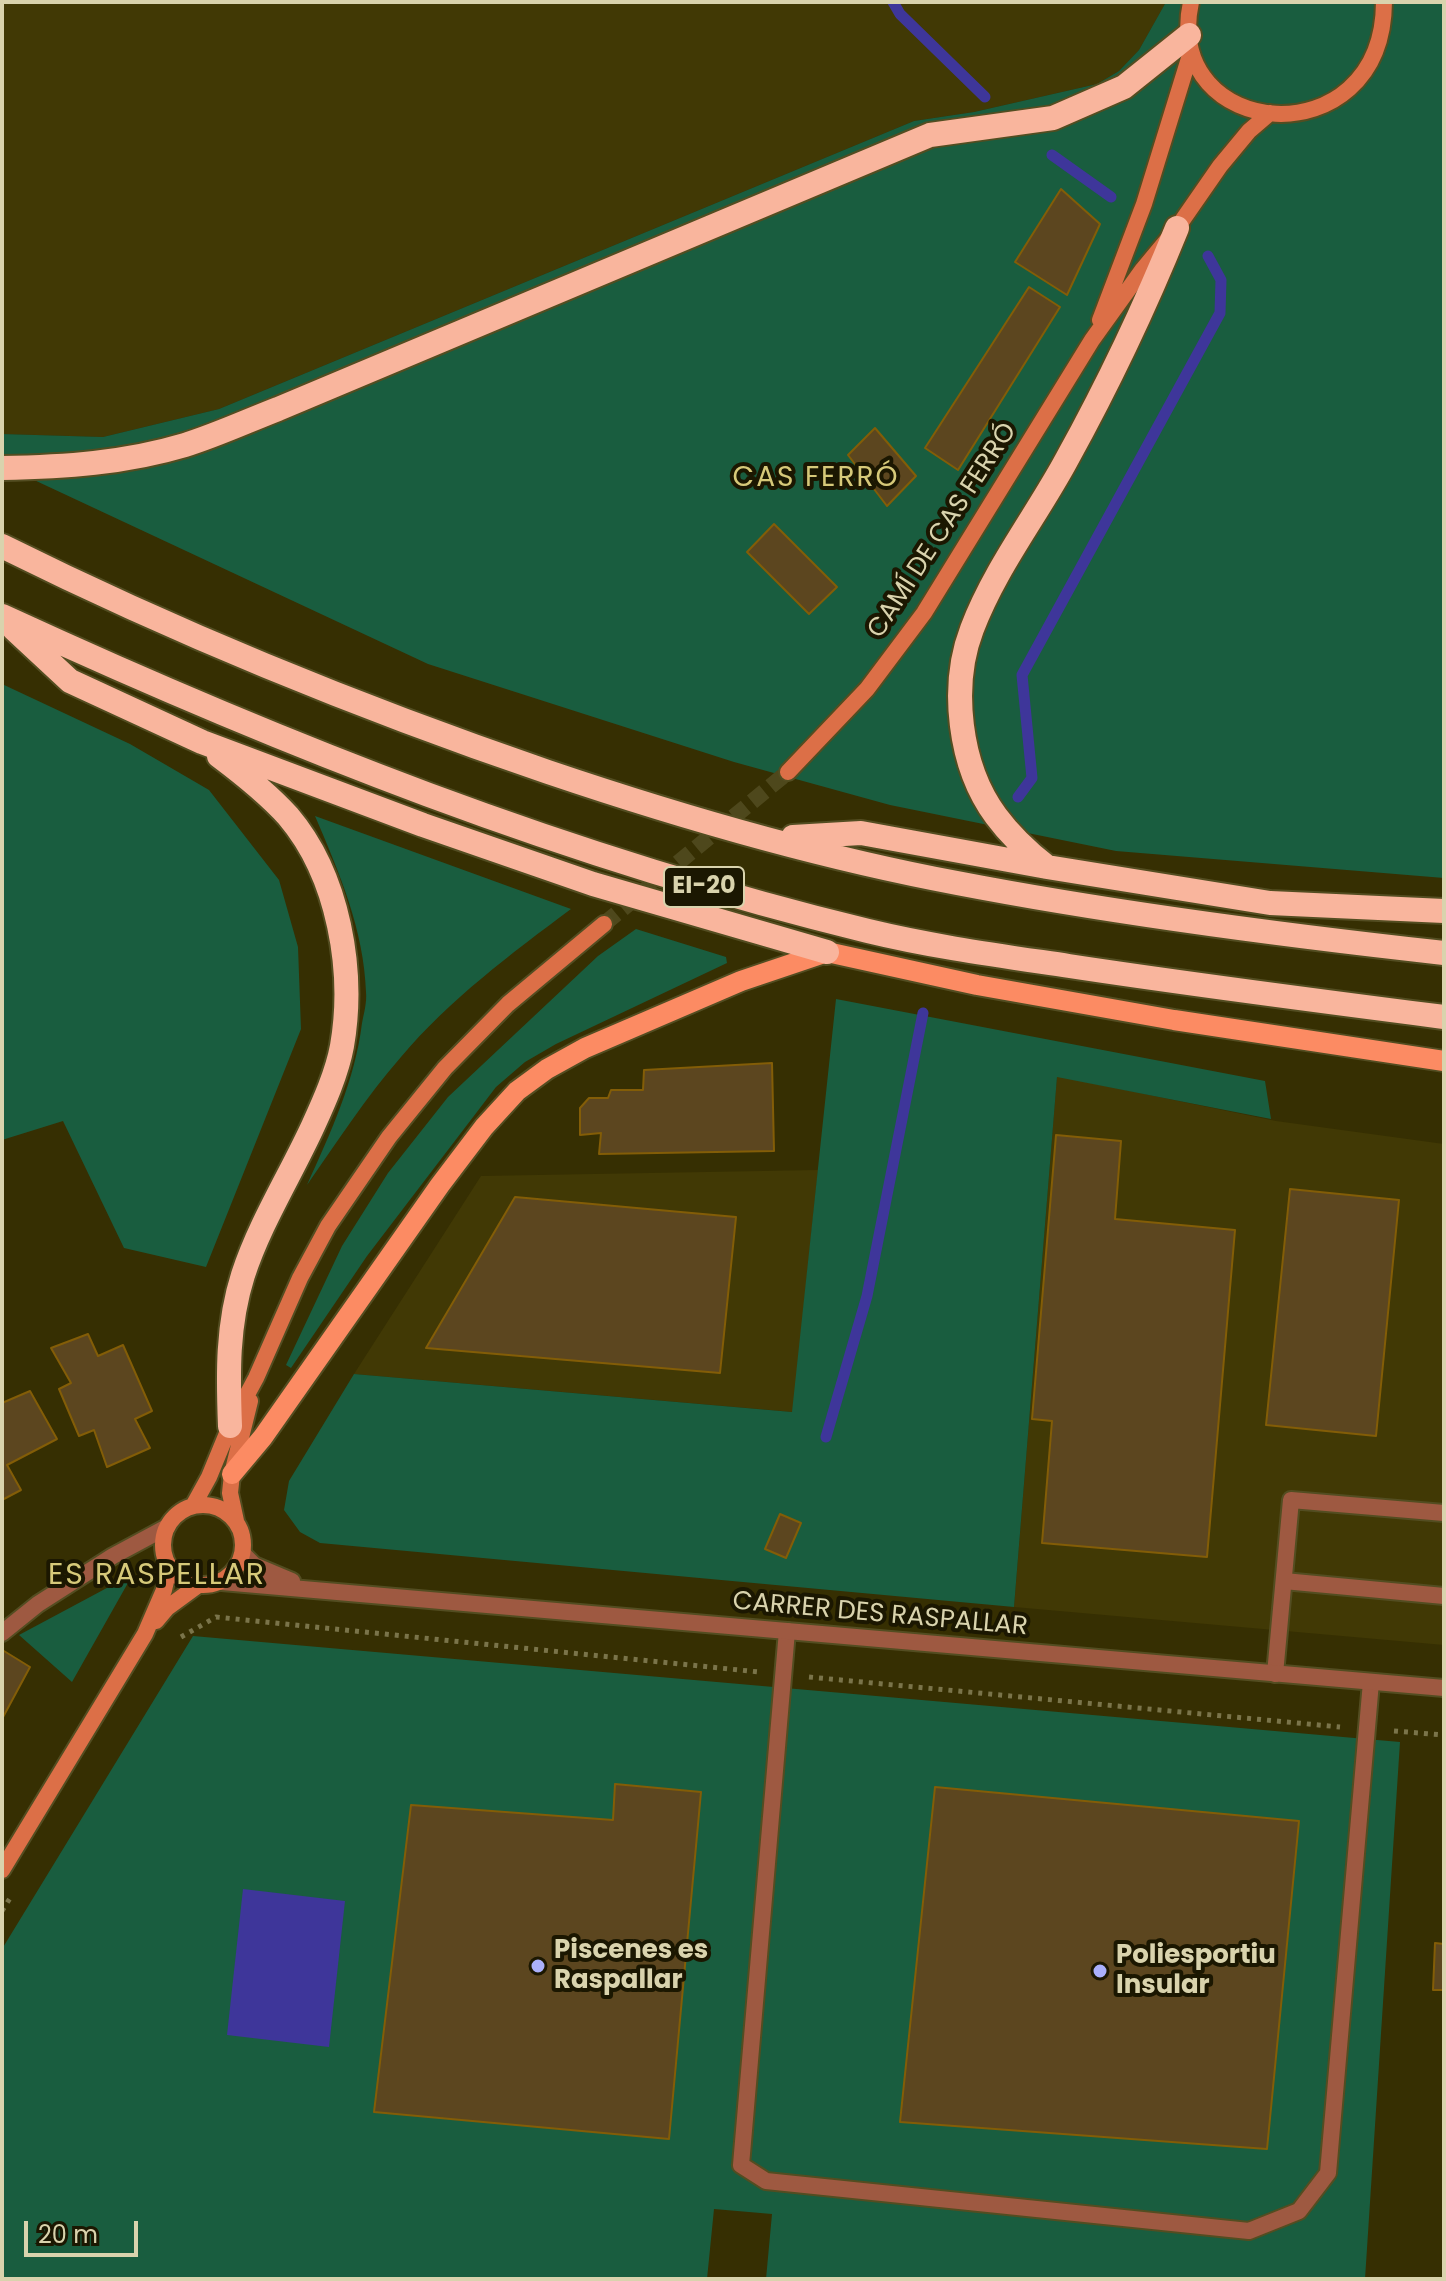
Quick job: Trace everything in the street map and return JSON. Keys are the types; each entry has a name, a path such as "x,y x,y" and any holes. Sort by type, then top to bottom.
{"highway":[{"path":"2,468 66,467 137,457 187,444 278,409 930,135 1053,118 1124,87 1190,45"},
{"path":"1047,867 1026,850 995,815 979,786 965,746 961,671 971,630 993,584 1065,462 1120,360 1177,228"},
{"name":"EI-20","path":"2,546 157,620 367,707 627,799 765,839 954,883 1172,919 1444,953"},
{"path":"2,617 70,681 202,742 423,825 593,884 827,952"},
{"name":"EI-20","path":"2,617 134,677 356,769 477,814 717,891 872,932 1011,957 1444,1017"},
{"path":"202,742 288,816 309,848 343,936 348,991 342,1048 334,1073 313,1126 264,1224 243,1275 234,1314 228,1374 230,1426"},
{"path":"765,839 861,833 1270,903 1444,911"}],"main road":[{"path":"232,1474 263,1437 440,1185 484,1127 517,1091 547,1069 599,1041 741,981 827,952 1007,991 1444,1061"}],"street":[{"name":"CAMÍ DE CAS FERRÓ","path":"1092,340 1144,204 1190,45 1191,2"},
{"path":"1190,45 1205,80 1222,95 1270,113 1295,115 1320,107 1354,84 1370,63 1379,43 1384,2"},
{"name":"CAMÍ DE CAS FERRÓ","path":"788,772 867,689 924,613 1092,340 1220,166 1249,131 1270,113"},
{"path":"256,1378 230,1493 244,1542 243,1554 232,1575 222,1582 197,1586 177,1576 169,1568 163,1541 167,1527 173,1518 193,1506 209,1477 294,1291 328,1226 389,1137 445,1068 508,1004 604,924"},
{"path":"1275,1674 1291,1500 1444,1513"},
{"path":"193,1506 216,1507 236,1521"},
{"path":"2,1633 38,1604 167,1527"},
{"path":"243,1554 266,1571 312,1588"},
{"path":"2,1870 145,1634 164,1590 169,1568"},
{"path":"1284,1581 1444,1596"},
{"path":"222,1582 312,1588"},
{"path":"145,1634 167,1608 197,1586"},
{"name":"CARRER DES RASPALLAR","path":"312,1588 1444,1688"},
{"path":"787,1631 741,2165 766,2181 1249,2231 1299,2211 1328,2173 1371,1682"}],"path":[{"path":"171,1642 216,1617 783,1675 1444,1735"},
{"path":"2,1911 13,1892"}],"shaded area":[{"path":"2,2 1166,2 1139,50 1119,71 1097,84 974,112 914,121 219,409 103,437 2,434"},
{"path":"1057,1076 1276,1121 1444,1144 1444,1645 1014,1607"},
{"path":"818,1170 793,1412 354,1374 481,1176"},
{"path":"243,1889 345,1901 329,2047 227,2035"}],"green space":[{"path":"1166,2 1444,2 1444,878 1116,851 890,805 734,762 428,664 2,465 2,434 103,437 219,409 914,121 974,112 1097,84 1119,71 1139,50"},
{"path":"2,684 130,744 209,790 279,880 298,947 301,1029 206,1267 124,1248 63,1121 2,1140"},
{"path":"315,816 571,909 482,978 420,1036 376,1088 307,1185 348,1085 359,1044 366,996 361,946 355,924"},
{"path":"636,929 726,957 727,963 556,1044 525,1062 496,1087 367,1256 291,1368 286,1365 342,1246 388,1173 448,1097 598,956"},
{"path":"836,999 1265,1081 1271,1119 1057,1077 1014,1607 320,1543 300,1532 284,1510 289,1481 354,1374 792,1412"},
{"path":"133,1574 72,1682 19,1635"},
{"path":"193,1636 1400,1742 1365,2279 766,2279 772,2214 714,2209 707,2279 2,2279 2,1949"}],"building":[{"path":"1061,189 1100,224 1067,295 1015,262"},
{"path":"1029,287 1060,307 958,470 925,448"},
{"path":"875,428 916,476 887,506 848,455"},
{"path":"774,524 837,587 809,614 747,552"},
{"path":"772,1063 774,1151 599,1154 601,1133 580,1135 580,1108 589,1098 608,1098 611,1090 643,1090 644,1070"},
{"path":"1056,1135 1121,1141 1115,1219 1235,1230 1207,1557 1042,1543 1052,1421 1032,1419"},
{"path":"1290,1189 1399,1200 1376,1436 1266,1425"},
{"path":"515,1197 736,1217 720,1373 426,1348"},
{"path":"88,1334 98,1356 123,1345 152,1411 135,1419 150,1448 107,1467 94,1430 79,1436 59,1389 71,1383 51,1348"},
{"path":"30,1391 57,1439 7,1465 21,1490 2,1500 2,1403"},
{"path":"780,1514 801,1523 786,1558 765,1549"},
{"path":"4,1651 30,1667 2,1719 2,1653"},
{"name":"Piscenes es Raspallar","path":"615,1784 701,1792 669,2139 374,2112 411,1805 613,1820"},
{"name":"Poliesportiu Insular","path":"935,1787 1299,1821 1267,2149 900,2122"},
{"path":"1435,1943 1444,1944 1444,1990 1433,1990"}],"waterway":[{"path":"893,2 900,14 985,97"},
{"path":"1052,155 1111,197"},
{"path":"1018,797 1032,778 1022,675 1220,313 1221,280 1208,256"},
{"path":"826,1437 867,1296 923,1013"}],"tunnel":[{"path":"604,924 788,772"}],"place":[{"name":"Piscenes es Raspallar","path":"538,1966"},
{"name":"Poliesportiu Insular","path":"1100,1971"}],"district":[{"name":"CAS FERRÓ","path":"816,479"},
{"name":"ES RASPELLAR","path":"157,1576"}]}
